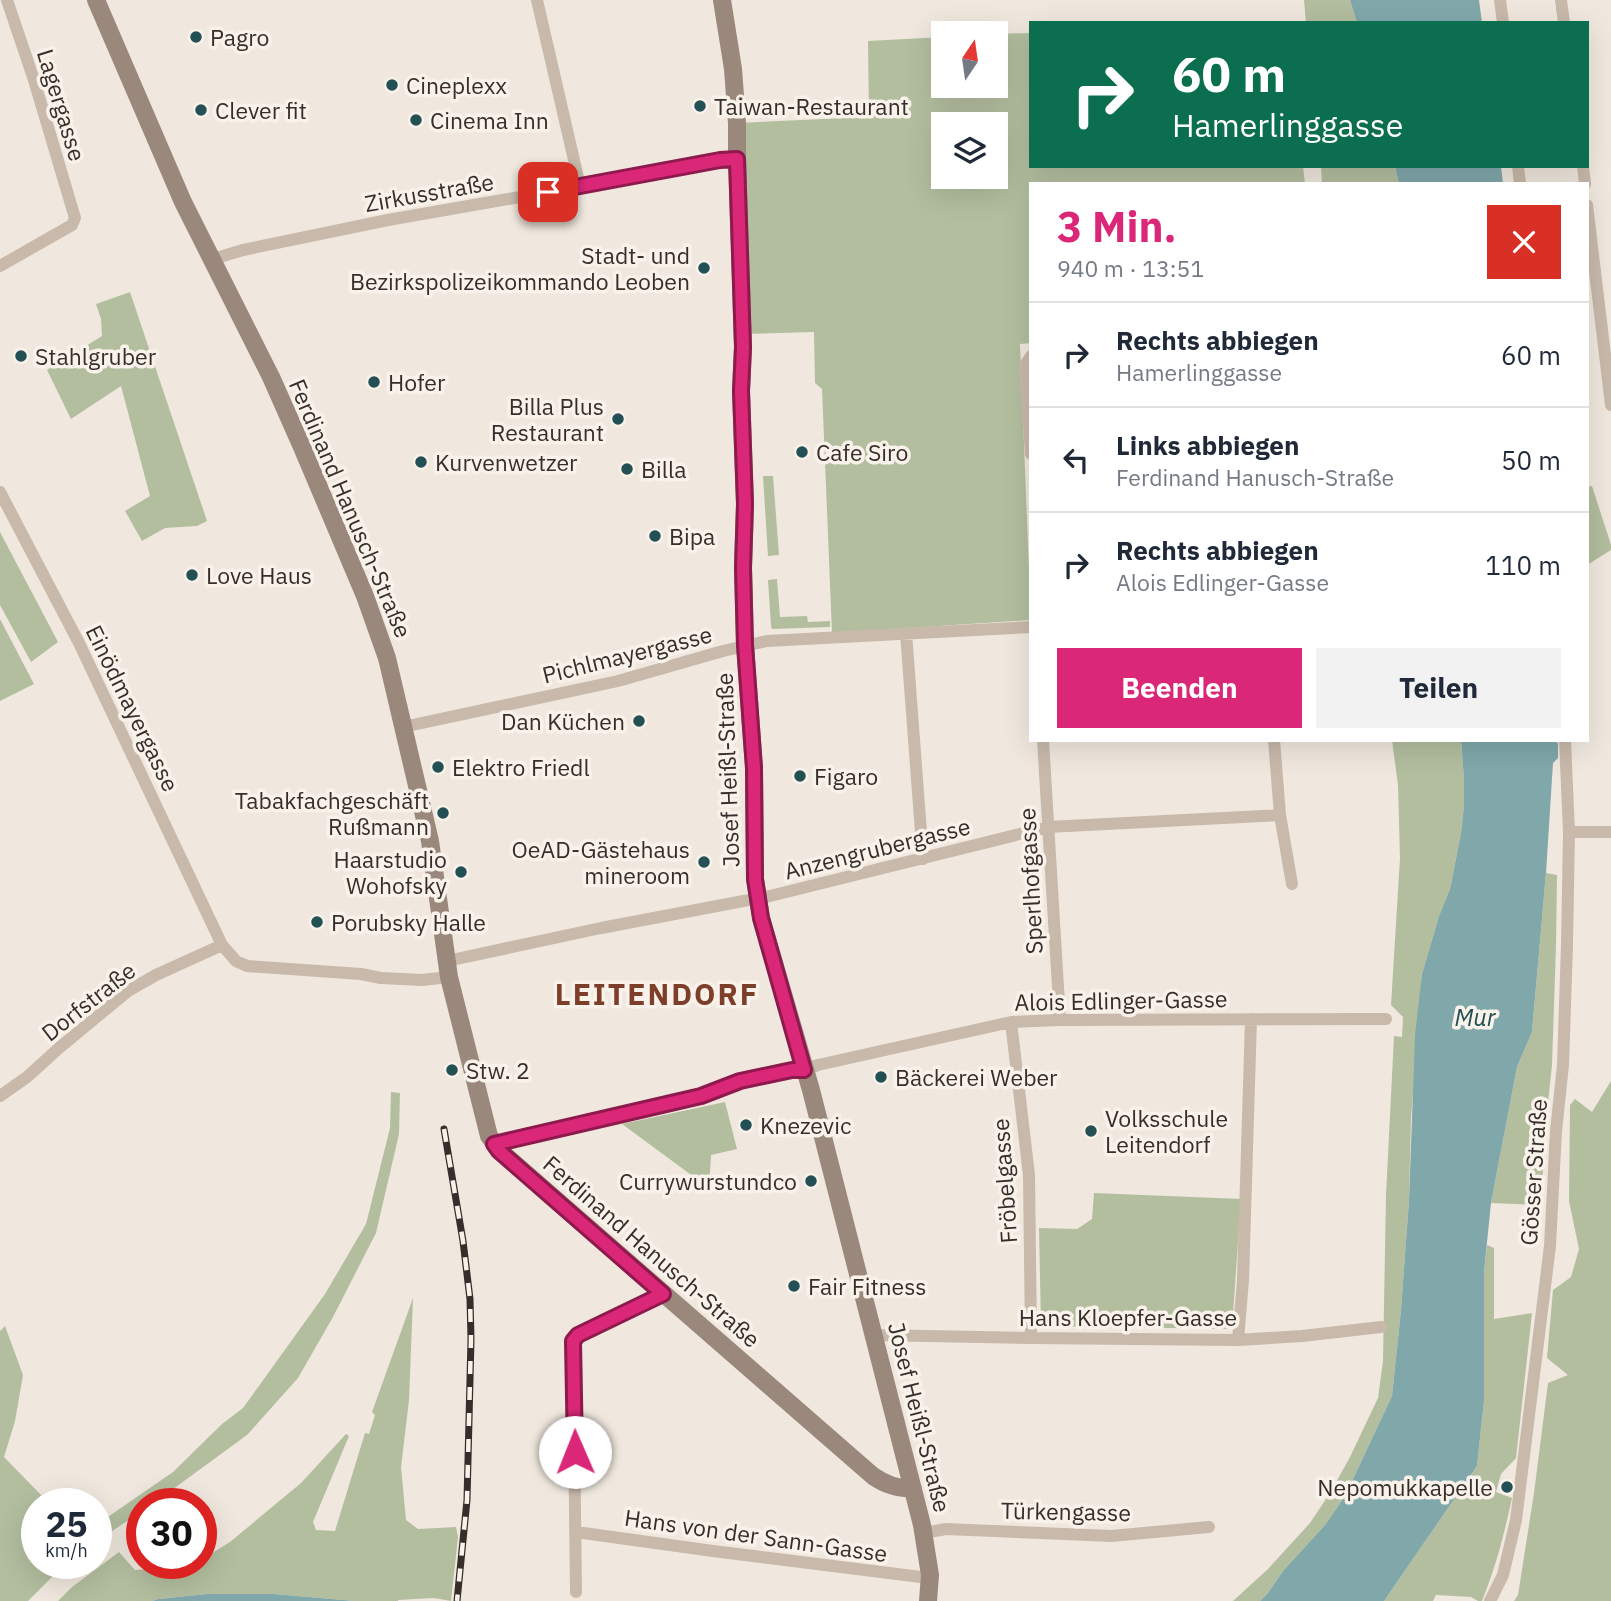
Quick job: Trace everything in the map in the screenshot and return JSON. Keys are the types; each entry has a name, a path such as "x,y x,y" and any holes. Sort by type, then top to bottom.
{"street":[{"name":"Lagergasse","path":"0,265 72,225 75,218 7,0"},
{"name":"Ferdinand Hanusch-Straße","path":"96,0 183,202 292,424 365,596 387,658 430,841 448,969 486,1127 494,1144 873,1476 884,1484 913,1489"},
{"path":"537,0 580,186"},
{"name":"Josef Heißl-Straße","path":"722,0 733,69 737,123 743,347 741,391 745,504 745,645 754,768 758,898 761,918 811,1090 913,1489 927,1548 928,1601"},
{"path":"1500,0 1503,21"},
{"path":"1561,0 1564,21"},
{"name":"Zirkusstraße","path":"213,260 243,250 388,220 737,159"},
{"path":"1589,217 1605,316 1611,405"},
{"path":"1028,360 1029,391"},
{"name":"Einödmayergasse","path":"0,492 79,643 222,945"},
{"name":"Pichlmayergasse","path":"403,727 618,681 767,641 1029,627"},
{"path":"906,633 923,859"},
{"name":"Sperlhofgasse","path":"1043,742 1060,1020"},
{"path":"1274,742 1280,815 1292,884"},
{"name":"Gösser Straße","path":"1490,1601 1503,1575 1516,1520 1548,1264 1563,1065 1567,946 1569,832 1565,742"},
{"name":"Anzengrubergasse","path":"448,969 601,928 758,898 1048,827 1280,815"},
{"path":"1569,832 1611,832"},
{"path":"222,945 236,961 247,966 422,980 448,969"},
{"name":"Dorfstraße","path":"0,1096 27,1077 128,991 222,945"},
{"path":"1238,1340 1243,1280 1251,1019"},
{"name":"Alois Edlinger-Gasse","path":"494,1144 701,1096 740,1081 804,1070 1011,1022 1386,1019"},
{"name":"Fröbelgasse","path":"1011,1022 1029,1175 1031,1338"},
{"path":"576,1592 573,1341 578,1335 663,1294"},
{"name":"Hans Kloepfer-Gasse","path":"874,1335 1238,1340 1381,1327"},
{"name":"Türkengasse","path":"923,1533 946,1529 1111,1536 1209,1527"},
{"name":"Hans von der Sann-Gasse","path":"576,1532 929,1578"}],"green space":[{"path":"1304,0 1350,0 1356,21 1306,21"},
{"path":"1029,33 1029,168 1303,168 1305,182 1029,182 1029,343 1020,344 1029,620 832,633 822,389 815,383 814,332 743,334 737,123 869,117 868,41 931,38 931,98 1008,98 1008,34"},
{"path":"1321,168 1395,168 1399,182 1322,182"},
{"path":"130,292 207,521 197,526 165,528 142,541 125,511 150,496 121,386 71,419 47,370 102,336 101,319 96,304"},
{"path":"763,476 773,476 779,555 768,556"},
{"path":"1592,486 1611,550 1589,564 1589,487"},
{"path":"0,532 58,642 31,662 0,605"},
{"path":"777,579 780,617 807,616 808,622 830,621 830,627 772,629 768,580"},
{"path":"0,619 34,684 0,701"},
{"path":"1392,742 1461,742 1464,806 1461,833 1450,889 1422,974 1411,1118 1409,1200 1392,1396 1345,1496 1325,1525 1260,1601 1233,1601 1268,1569 1310,1523 1350,1457 1378,1398 1383,1361 1386,1195 1394,1036 1402,1037 1403,1017 1391,1005 1400,858 1398,785"},
{"path":"1546,873 1557,875 1556,945 1552,1065 1541,1205 1491,1203 1517,1067 1532,1032"},
{"path":"1611,1081 1611,1601 1514,1601 1518,1595 1534,1493 1548,1383 1568,1375 1547,1358 1553,1290 1571,1277 1579,1249 1569,1201 1570,1105 1575,1099 1592,1112"},
{"path":"391,1092 400,1093 399,1134 376,1233 298,1378 247,1435 175,1488 150,1488 173,1472 222,1424 243,1408 325,1294 366,1224 390,1128"},
{"path":"725,1102 737,1149 711,1155 709,1188 622,1124"},
{"path":"1094,1193 1241,1199 1232,1329 1041,1326 1039,1228 1077,1229 1092,1219"},
{"path":"1487,1245 1494,1248 1494,1319 1532,1313 1516,1458 1501,1474 1496,1492 1512,1498 1499,1550 1482,1601 1471,1597 1436,1595 1433,1601 1384,1601 1477,1466 1484,1401 1484,1272"},
{"path":"413,1298 409,1400 401,1467 406,1520 418,1529 456,1527 458,1537 451,1601 434,1598 355,1601 274,1594 207,1594 152,1601 58,1601 83,1579 112,1579 112,1557 119,1552 126,1560 126,1579 217,1579 217,1550 301,1483 346,1434 349,1436 313,1522 316,1530 335,1531 365,1433 369,1434 375,1415 372,1412"},
{"path":"5,1326 23,1375 15,1421 4,1457 34,1488 21,1488 21,1579 50,1579 28,1601 0,1601 0,1331"},
{"path":"126,1504 126,1522 112,1531 112,1514"}],"water":[{"path":"1350,0 1479,0 1482,21 1356,21"},
{"path":"1395,168 1501,168 1503,182 1399,182"},
{"name":"Mur","path":"1461,742 1558,743 1558,758 1553,763 1532,1032 1517,1067 1491,1203 1484,1272 1484,1401 1477,1466 1384,1601 1260,1601 1325,1525 1345,1496 1392,1396 1409,1200 1415,1035 1422,974 1450,889 1461,833 1464,779"},
{"path":"207,1594 274,1594 355,1601 152,1601"}],"railway":[{"path":"444,1129 470,1299 467,1500 457,1601"}],"place":[{"name":"Pagro","path":"196,37"},
{"name":"Cineplexx","path":"392,85"},
{"name":"Taiwan-Restaurant","path":"700,106"},
{"name":"Clever fit","path":"201,110"},
{"name":"Cinema Inn","path":"416,120"},
{"name":"Stadt- und Bezirkspolizeikommando Leoben","path":"704,268"},
{"name":"Stahlgruber","path":"21,356"},
{"name":"Hofer","path":"374,382"},
{"name":"Billa Plus Restaurant","path":"618,419"},
{"name":"Cafe Siro","path":"802,452"},
{"name":"Kurvenwetzer","path":"421,462"},
{"name":"Billa","path":"627,469"},
{"name":"Bipa","path":"655,536"},
{"name":"Love Haus","path":"192,575"},
{"name":"Dan Küchen","path":"639,721"},
{"name":"Elektro Friedl","path":"438,767"},
{"name":"Figaro","path":"800,776"},
{"name":"Tabakfachgeschäft Rußmann","path":"443,813"},
{"name":"OeAD-Gästehaus mineroom","path":"704,862"},
{"name":"Haarstudio Wohofsky","path":"461,872"},
{"name":"Porubsky Halle","path":"317,922"},
{"name":"Stw. 2","path":"452,1070"},
{"name":"Bäckerei Weber","path":"881,1077"},
{"name":"Knezevic","path":"746,1125"},
{"name":"Volksschule Leitendorf","path":"1091,1131"},
{"name":"Currywurstundco","path":"811,1181"},
{"name":"Fair Fitness","path":"794,1286"},
{"name":"Nepomukkapelle","path":"1507,1487"}],"district":[{"name":"LEITENDORF","path":"657,993"}],"route":[{"path":"548,192 737,159 743,347 743,568 745,645 754,768 755,879 761,918 804,1070 740,1081 701,1096 494,1144 663,1294 578,1335 573,1341 575,1452"}]}
